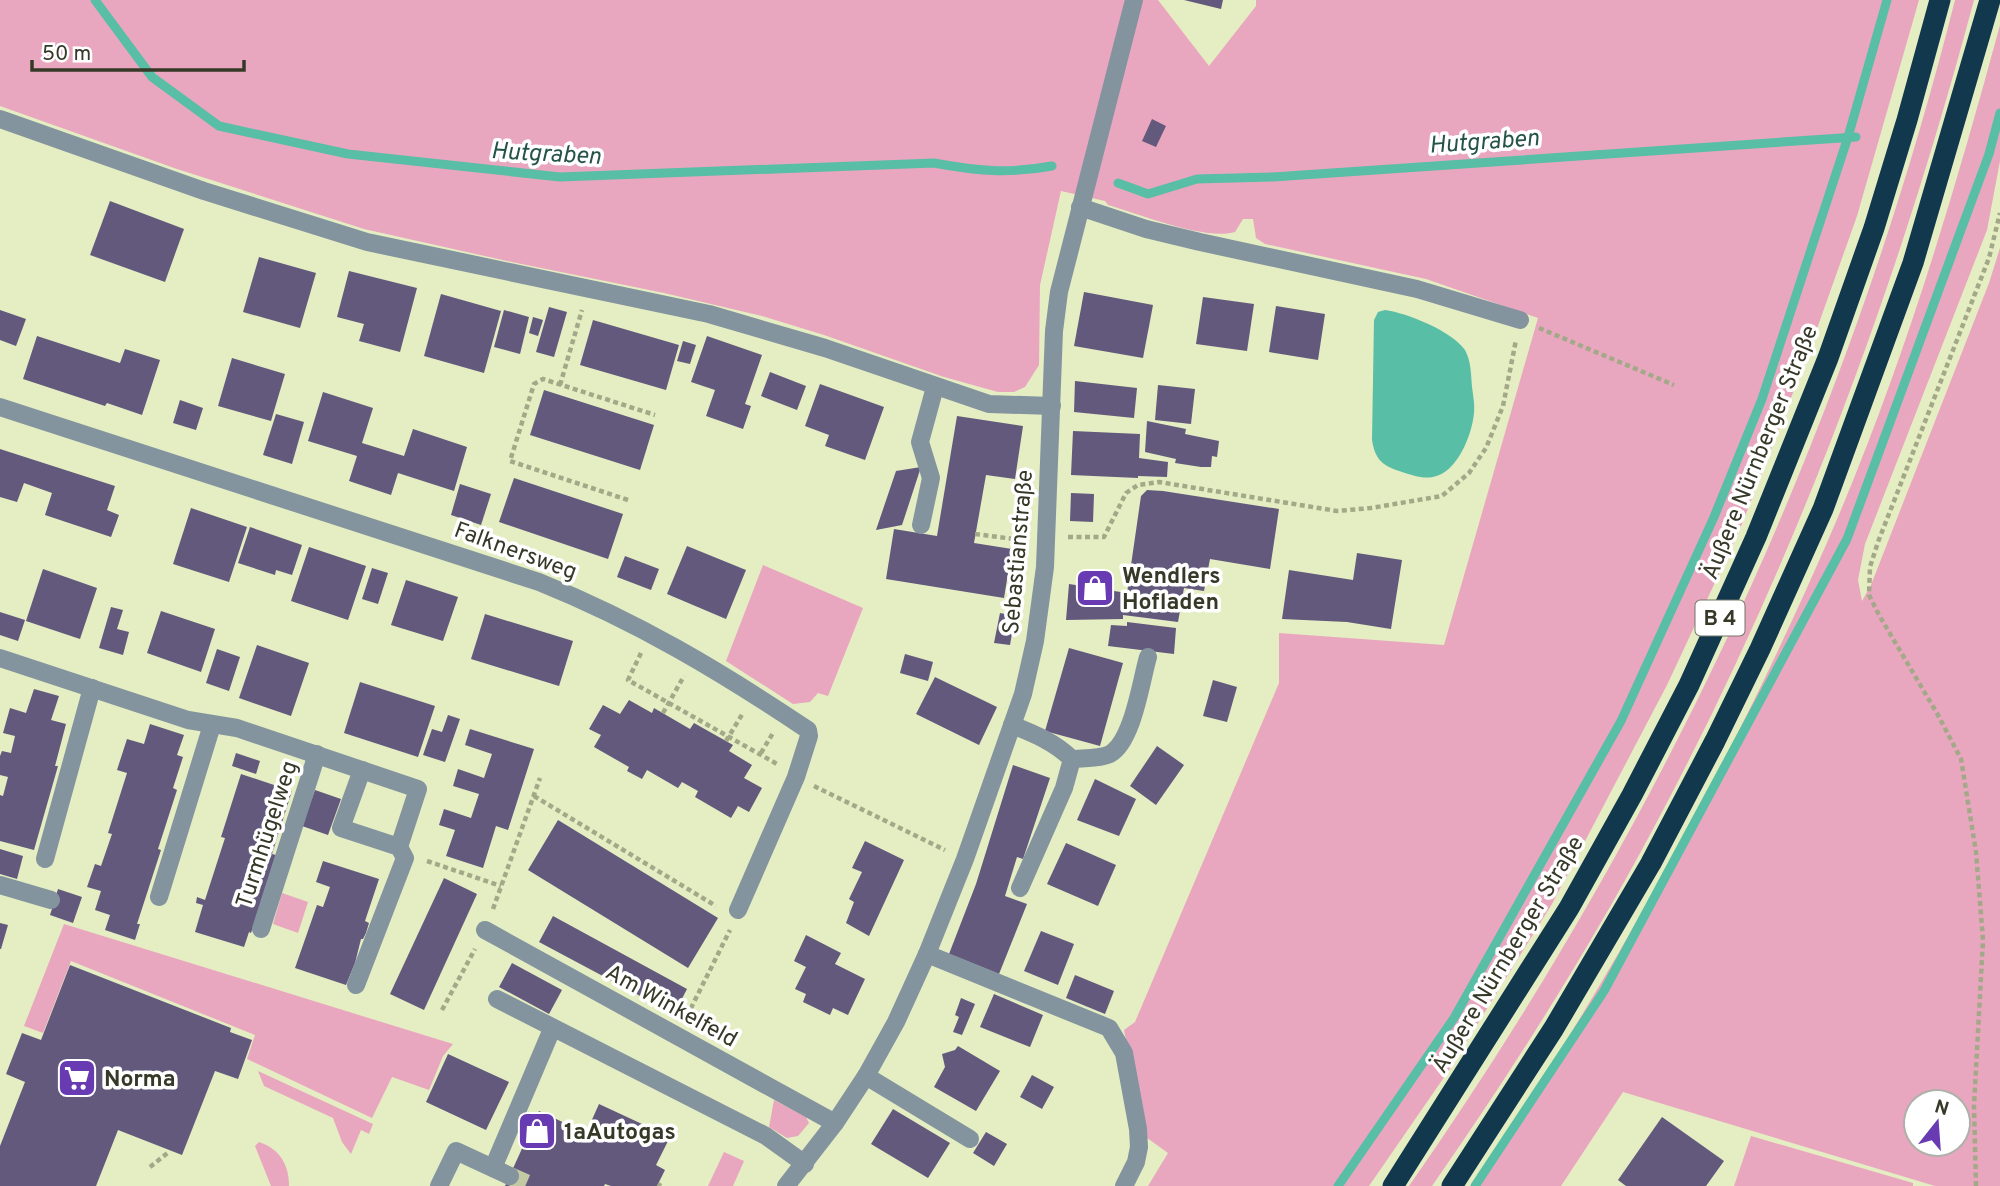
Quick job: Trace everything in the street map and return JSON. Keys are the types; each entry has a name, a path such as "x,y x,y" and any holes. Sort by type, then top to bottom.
{"highway":[{"name":"Äußere Nürnberger Straße","path":"1393,1186 1569,908 1689,685 1756,537 1828,358 1877,216 1940,0"},
{"name":"B 4","path":"1452,1186 1554,1028 1651,863 1760,649 1823,509 1909,275 1990,0"}],"street":[{"name":"Sebastianstraße","path":"786,1186 835,1123 866,1076 896,1022 927,954 977,825 1023,694 1042,602 1054,331 1059,292 1133,0"},
{"path":"0,119 318,228 423,255 709,314 759,327 989,404 1052,406"},
{"path":"1080,208 1146,229 1200,242 1417,289 1520,320"},
{"path":"921,525 931,478 920,442 935,387"},
{"name":"Falknersweg","path":"0,407 539,582 630,622 695,657 808,730 809,736 796,777 737,914"},
{"path":"1012,725 1041,736 1072,759 1107,756 1120,747 1129,727 1148,657"},
{"name":"Turmhügelweg","path":"0,659 188,720 237,728 418,789 401,850 405,858 356,985"},
{"path":"45,859 92,688"},
{"path":"159,897 212,725"},
{"name":"Turmhügelweg","path":"261,929 317,754"},
{"path":"1020,888 1063,788 1072,759"},
{"path":"362,769 341,828 401,850"},
{"path":"0,885 51,900"},
{"name":"Am Winkelfeld","path":"485,930 835,1123"},
{"path":"927,954 1110,1028 1124,1053 1138,1138 1136,1162 1124,1186"},
{"path":"497,999 766,1136 805,1164"},
{"path":"439,1186 456,1151 501,1172 552,1029"},
{"path":"866,1076 970,1139"}],"path":[{"path":"1976,1186 1974,1106 1983,940 1976,852 1961,759 1869,595 1870,567 1989,258 2000,213"},
{"path":"560,385 588,289"},
{"path":"1046,537 1104,537 1126,494 1138,485 1159,482 1337,511 1441,496 1469,473 1486,448 1495,428 1503,406 1520,320 1674,385"},
{"path":"628,500 510,461 534,384 543,379 655,415"},
{"path":"975,534 1022,541 1023,529"},
{"path":"663,713 695,657"},
{"path":"726,741 755,695"},
{"path":"442,1010 485,930 540,778"},
{"path":"534,796 737,914 677,1036"},
{"path":"401,850 501,886"},
{"path":"149,1167 170,1151"}],"shaded area":[{"path":"0,0 1158,0 1209,66 1256,6 1256,0 1919,0 1857,216 1808,354 1740,529 1667,685 1552,904 1447,1073 1369,1186 1148,1186 1168,1153 1143,1135 1124,1030 1135,1022 1279,683 1279,633 1444,645 1538,318 1426,279 1265,244 1256,238 1253,219 1243,219 1235,232 1207,233 1154,220 1108,205 1105,201 1061,191 1040,285 1039,365 1025,387 1014,392 998,392 944,377 762,316 364,229 177,169 0,106"},
{"path":"1955,0 1974,0 1914,204 1881,305 1806,504 1720,698 1645,844 1558,994 1432,1186 1409,1186 1501,1049 1586,908 1664,765 1736,618 1801,468 1860,315 1911,159"},
{"path":"2000,25 2000,161 1987,230 1865,544 1858,580 1862,601 1871,585 1989,283 2000,248 2000,1186 1935,1186 1623,1092 1561,1186 1474,1186 1573,1030 1620,950 1666,870 1751,706 1829,538 1855,475 1902,349 1944,220"},
{"path":"763,565 863,608 828,696 818,693 810,702 793,704 726,661"},
{"path":"282,893 308,902 298,933 273,924"},
{"path":"64,924 453,1044 443,1056 429,1090 392,1077 372,1118 247,1059 255,1035 71,961 43,1033 24,1026"},
{"path":"258,1071 373,1124 369,1134 361,1130 351,1154 342,1142 333,1118 264,1086"},
{"path":"774,1100 806,1117 809,1123 798,1136 787,1138 769,1127"},
{"path":"1751,1136 1913,1183 1913,1186 1734,1186"},
{"path":"259,1142 278,1153 287,1171 289,1186 271,1186 255,1146"},
{"path":"724,1152 744,1161 733,1186 708,1186"}],"water":[{"path":"1385,310 1417,319 1440,330 1459,343 1468,359 1474,407 1473,422 1456,461 1442,474 1433,477 1417,476 1390,467 1381,461 1373,447 1374,320 1378,312"}],"building":[{"path":"1184,0 1223,0 1221,9"},
{"path":"1152,119 1166,126 1156,147 1142,141"},
{"path":"110,201 184,229 165,282 90,255"},
{"path":"259,257 316,273 300,328 243,312"},
{"path":"349,271 417,288 400,352 359,341 364,324 337,317"},
{"path":"1084,292 1153,305 1143,358 1074,346"},
{"path":"441,294 501,311 484,373 424,356"},
{"path":"1203,297 1254,304 1247,351 1196,344"},
{"path":"1276,306 1325,314 1318,360 1269,352"},
{"path":"549,307 567,312 554,357 536,352"},
{"path":"0,310 26,319 16,346 0,340"},
{"path":"504,310 529,317 520,354 494,347"},
{"path":"533,317 543,320 538,336 529,333"},
{"path":"593,320 679,345 666,390 580,365"},
{"path":"37,336 120,363 125,349 160,360 142,415 23,379"},
{"path":"707,336 762,355 745,404 751,406 743,429 706,416 715,390 691,382"},
{"path":"683,341 696,345 690,364 677,361"},
{"path":"232,358 285,374 271,421 218,406"},
{"path":"770,372 806,386 797,410 761,396"},
{"path":"1075,381 1137,388 1134,418 1074,412"},
{"path":"820,384 884,407 865,460 825,446 829,435 805,426"},
{"path":"1158,385 1195,389 1191,424 1155,420"},
{"path":"544,390 654,425 640,470 530,435"},
{"path":"323,392 373,408 362,443 404,456 413,429 467,447 454,491 398,473 391,495 349,481 357,456 308,441"},
{"path":"180,400 203,408 196,430 173,423"},
{"path":"276,414 304,422 292,464 263,455"},
{"path":"957,416 1023,426 1015,479 986,475 974,543 1012,549 1004,598 886,579 894,529 937,536"},
{"path":"1147,421 1186,429 1185,434 1219,441 1217,457 1212,456 1211,467 1175,463 1176,459 1145,452"},
{"path":"1073,431 1140,434 1139,458 1168,462 1167,477 1071,475"},
{"path":"0,449 115,486 107,510 119,515 111,537 45,515 52,493 24,483 17,502 0,497"},
{"path":"921,467 902,525 876,530 896,471"},
{"path":"514,478 623,514 608,559 499,522"},
{"path":"460,484 491,494 481,525 451,515"},
{"path":"1147,490 1279,509 1270,569 1210,559 1204,591 1184,588 1178,622 1123,615 1123,619 1066,620 1069,584 1127,593 1141,496"},
{"path":"1071,493 1094,494 1093,522 1070,521"},
{"path":"191,508 247,527 229,582 173,564"},
{"path":"250,527 302,545 292,575 276,570 275,575 238,563"},
{"path":"687,546 746,570 726,619 667,594"},
{"path":"309,547 366,566 348,620 291,601"},
{"path":"1357,553 1402,560 1391,629 1347,622 1282,619 1289,570 1353,580"},
{"path":"625,556 659,569 651,590 617,577"},
{"path":"372,568 388,573 378,604 362,599"},
{"path":"43,569 97,588 80,639 26,621"},
{"path":"406,580 458,597 443,641 391,625"},
{"path":"111,607 123,610 117,629 129,632 123,655 99,648"},
{"path":"161,611 215,629 201,672 147,653"},
{"path":"0,612 25,620 18,641 0,635"},
{"path":"1000,613 1015,616 1010,645 994,643"},
{"path":"485,614 573,641 559,686 471,659"},
{"path":"1127,622 1176,628 1174,654 1108,646 1111,625 1127,626"},
{"path":"257,645 309,663 291,716 239,698"},
{"path":"1069,648 1123,663 1100,746 1045,731"},
{"path":"217,649 240,657 229,691 206,683"},
{"path":"905,654 933,662 928,681 900,673"},
{"path":"935,677 997,707 979,745 916,714"},
{"path":"1213,680 1237,687 1227,722 1203,716"},
{"path":"360,682 435,706 418,757 344,733"},
{"path":"34,689 59,696 51,720 66,724 55,766 58,766 34,850 0,841 0,795 3,796 8,777 0,775 0,756 2,751 11,753 15,736 3,733 10,708 26,713"},
{"path":"629,700 652,713 654,708 690,729 694,723 733,745 729,751 752,765 744,778 762,788 749,812 738,806 731,818 695,797 698,791 682,782 678,788 647,770 642,779 627,771 629,767 594,747 601,735 589,729 603,705 620,714"},
{"path":"448,715 460,719 445,762 423,755 432,729 442,732"},
{"path":"150,724 184,735 177,755 183,757 173,788 177,790 137,924 140,924 135,940 105,930 110,915 95,910 101,891 87,887 95,864 101,866 112,834 108,833 127,773 117,770 127,739 144,744"},
{"path":"470,729 534,749 508,830 496,826 483,868 446,856 455,830 439,825 444,809 471,818 479,794 453,786 458,769 484,778 492,754 465,745"},
{"path":"1157,746 1184,765 1156,805 1130,786"},
{"path":"236,753 260,761 256,774 232,766"},
{"path":"1013,765 1050,778 1023,859 1017,857 1005,896 1027,904 999,974 949,954 976,884"},
{"path":"241,774 292,791 272,854 276,855 244,947 195,932 203,905 196,903 197,897 205,900 225,838 221,837"},
{"path":"1095,779 1136,799 1119,836 1077,820"},
{"path":"315,790 341,799 328,835 302,826"},
{"path":"558,820 718,918 688,968 528,870"},
{"path":"865,841 904,860 869,936 846,923 854,902 849,899 862,872 852,868"},
{"path":"1066,843 1116,865 1098,906 1047,884"},
{"path":"0,849 23,856 17,879 0,874"},
{"path":"323,861 379,879 365,921 369,923 366,933 361,939 346,985 295,968 317,905 323,907 330,887 316,882"},
{"path":"444,878 477,894 424,1010 390,994"},
{"path":"58,889 82,897 73,923 50,915"},
{"path":"553,916 687,989 674,1014 539,942"},
{"path":"0,923 8,925 1,949 0,949"},
{"path":"1041,931 1074,944 1058,985 1024,971"},
{"path":"806,935 841,953 835,964 865,979 848,1015 833,1008 830,1015 803,1002 806,994 795,989 806,967 794,961"},
{"path":"512,963 562,990 549,1014 499,987"},
{"name":"Norma","path":"70,965 231,1028 230,1032 252,1040 238,1079 215,1071 182,1155 118,1130 96,1186 0,1186 0,1146 25,1082 6,1074 22,1033 41,1040"},
{"path":"1075,975 1114,991 1105,1014 1066,998"},
{"path":"994,994 1043,1015 1030,1047 980,1027"},
{"path":"961,998 975,1004 962,1035 953,1032 959,1017 955,1015"},
{"path":"958,1046 1000,1071 976,1111 934,1087 945,1067 942,1054 955,1050"},
{"path":"448,1054 509,1082 486,1130 426,1102"},
{"path":"1032,1075 1054,1087 1042,1109 1020,1097"},
{"path":"599,1104 670,1137 656,1165 665,1170 657,1186 505,1186 539,1111 586,1133"},
{"path":"893,1109 950,1143 928,1178 871,1144"},
{"path":"1662,1117 1724,1161 1706,1186 1626,1186 1618,1180"},
{"path":"986,1132 1007,1144 994,1166 973,1153"}],"waterway":[{"name":"Hutgraben","path":"95,0 152,77 219,126 348,154 560,177 934,163 993,170 1052,166"},
{"path":"1338,1186 1454,1018 1621,721 1714,517 1762,399 1848,137 1887,0"},
{"path":"1475,1186 1604,991 1847,539 1989,154 2000,113"},
{"name":"Hutgraben","path":"1118,183 1148,194 1197,179 1273,177 1856,137"}],"tunnel":[{"path":"510,1176 533,1186"}],"place":[{"name":"Wendlers Hofladen","path":"1095,588"},
{"name":"Norma","path":"77,1078"},
{"name":"1aAutogas","path":"537,1131"}]}
